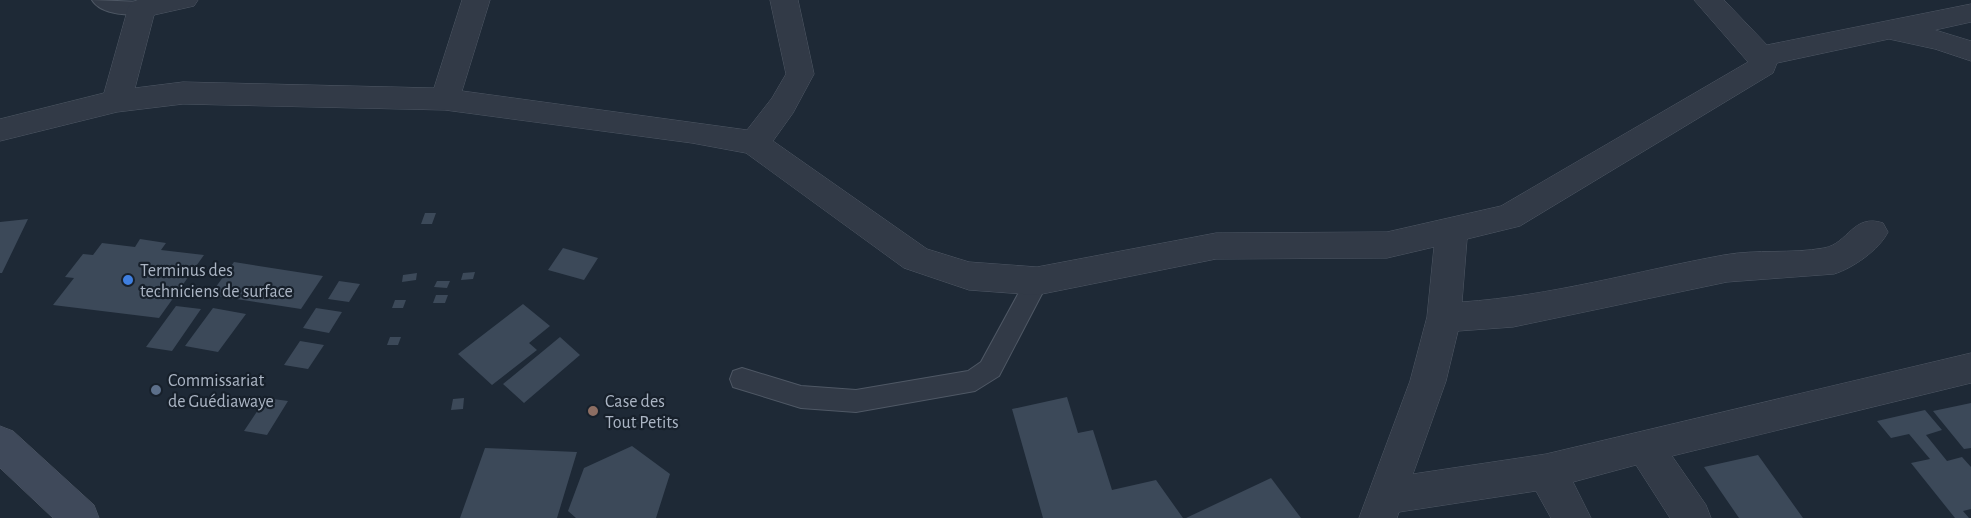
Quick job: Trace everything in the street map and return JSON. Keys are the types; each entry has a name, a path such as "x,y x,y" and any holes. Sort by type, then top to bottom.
{"main road":[{"path":"2,448 80,518"}],"street":[{"path":"117,101 142,8 184,0"},
{"path":"445,99 476,0"},
{"path":"754,143 783,105 800,74 784,0"},
{"path":"0,130 117,101 183,93 445,99 542,114 692,132 754,143 916,259 969,276 1037,281 1216,246 1387,245 1509,217 1763,66 1761,56 1708,0"},
{"path":"1761,56 1971,13"},
{"path":"1883,30 1938,39 1971,51"},
{"path":"1383,507 1428,381 1444,317 1452,230"},
{"path":"1444,317 1513,313 1727,268 1834,261 1872,232"},
{"path":"1383,507 1546,472 1644,446 1971,368"},
{"path":"1644,446 1692,518"},
{"path":"1546,472 1572,518"}],"lane":[{"path":"100,0 106,5 142,8"},
{"path":"742,378 801,397 856,401 947,387 975,380 990,369 1037,281"}],"building":[{"path":"425,213 436,213 432,224 421,224"},
{"path":"28,219 2,273 0,273 0,222"},
{"path":"140,239 166,243 161,250 204,255 159,318 53,305 74,278 65,277 83,254 93,255 102,243 135,247"},
{"path":"563,248 598,258 584,280 548,270"},
{"path":"234,262 323,276 301,309 210,295"},
{"path":"475,272 473,279 461,280 463,273"},
{"path":"417,273 416,280 402,282 403,275"},
{"path":"339,281 360,284 349,302 328,299"},
{"path":"437,281 450,281 447,288 434,287"},
{"path":"436,295 448,295 445,303 433,303"},
{"path":"395,300 406,300 403,308 392,308"},
{"path":"523,304 550,326 529,343 537,350 492,385 458,354"},
{"path":"176,306 201,309 172,351 146,347"},
{"path":"213,308 246,314 218,352 185,346"},
{"path":"316,308 342,312 329,333 303,328"},
{"path":"390,337 401,337 398,345 387,345"},
{"path":"560,337 580,355 524,403 503,384"},
{"path":"300,341 324,345 308,369 284,365"},
{"path":"1067,397 1078,433 1093,430 1112,490 1156,480 1183,518 1043,518 1012,409"},
{"path":"266,398 288,401 267,435 244,431"},
{"path":"464,398 463,409 451,410 453,399"},
{"path":"1971,403 1971,448 1964,449 1933,411"},
{"path":"1925,410 1942,430 1926,435 1947,461 1962,457 1971,467 1971,509 1963,511 1969,518 1955,518 1911,463 1930,459 1909,434 1891,438 1877,421"},
{"path":"632,446 670,474 656,518 576,518 568,511 584,468"},
{"path":"485,448 577,452 557,518 460,518"},
{"path":"1758,455 1803,518 1739,518 1704,467"},
{"path":"1271,478 1301,518 1186,518"}],"place":[{"name":"Terminus des techniciens de surface","path":"128,280"},
{"name":"Commissariat de Guédiawaye","path":"156,390"},
{"name":"Case des Tout Petits","path":"593,411"}]}
